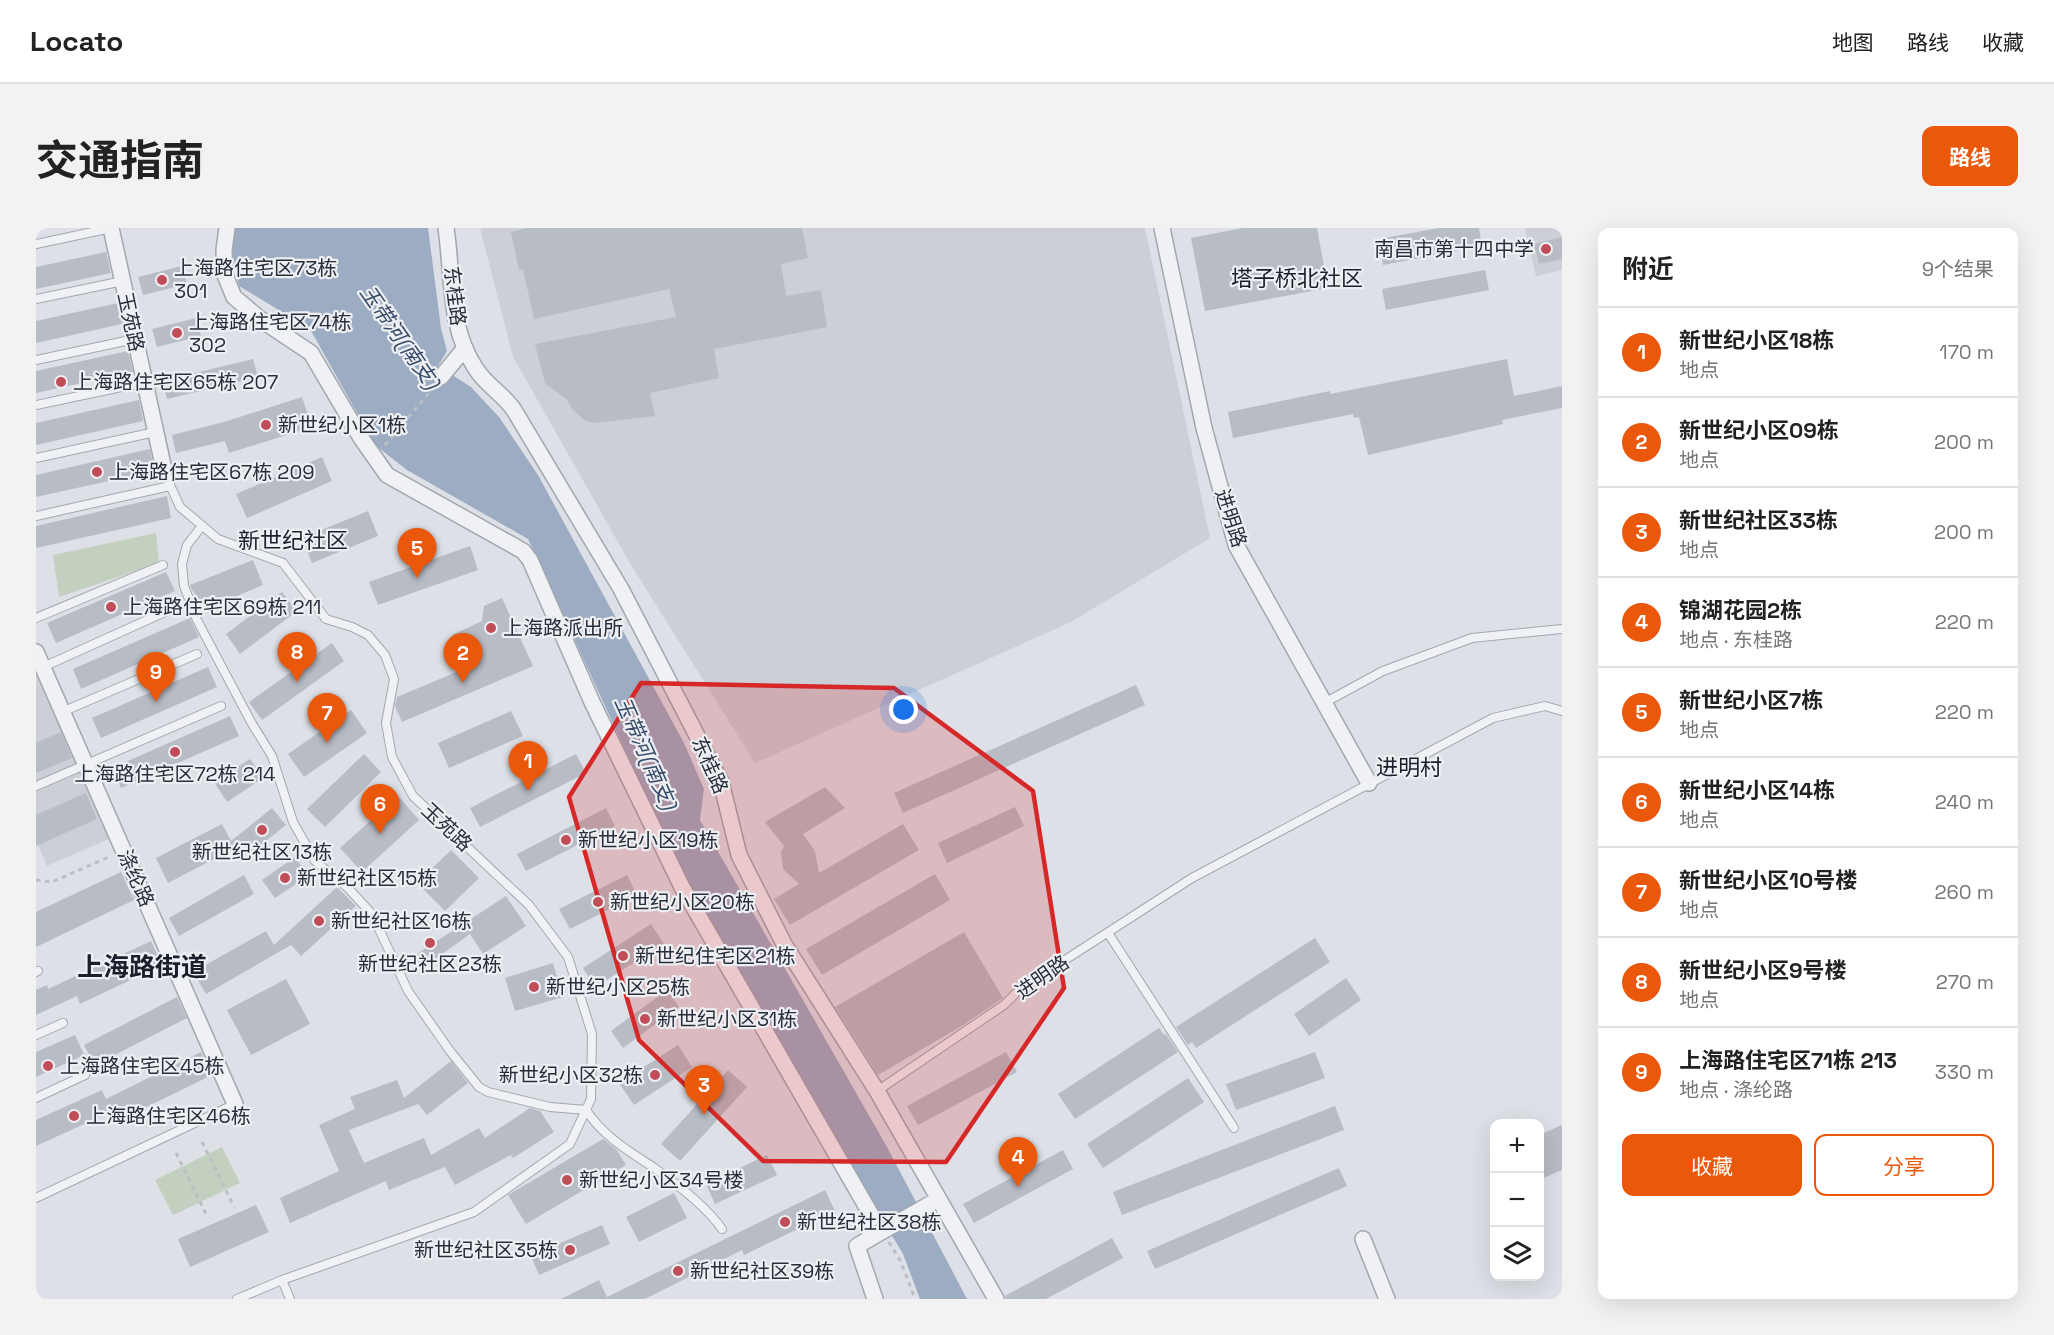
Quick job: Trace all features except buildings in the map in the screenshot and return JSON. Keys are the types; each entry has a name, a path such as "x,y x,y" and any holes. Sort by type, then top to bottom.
{"street":[{"name":"玉苑路","path":"111,228 167,480"},
{"path":"227,228 224,250 225,275 234,297 260,319 311,352 361,438 387,475 523,550 530,560 592,702 682,887 873,1218 868,1239"},
{"name":"东桂路","path":"446,228 457,327 465,348 482,377 502,394 514,410 621,589 721,782 739,855 779,934 877,1092 935,1201 996,1299"},
{"name":"进明路","path":"1162,228 1204,428 1236,544 1369,783"},
{"path":"441,377 465,348"},
{"path":"375,457 385,445"},
{"name":"涤纶路","path":"36,652 39,668 62,712 236,1104"},
{"path":"875,1299 857,1246 935,1201"},
{"path":"1363,1239 1387,1299"}],"lane":[{"path":"36,244 111,228"},
{"path":"36,299 123,281"},
{"path":"36,360 135,339"},
{"path":"36,405 145,382"},
{"path":"36,458 155,432"},
{"path":"36,516 167,480"},
{"name":"玉苑路","path":"167,480 180,507 218,539 283,563 326,620 368,635 385,656 394,679 386,723 392,757 413,796 529,904 568,957 592,1034 591,1099 570,1144 474,1212 282,1280 237,1299"},
{"path":"202,525 186,545 182,564 184,586 197,620 251,722 273,756 293,822 315,861 348,888 372,914 408,991 450,1051 479,1087 488,1092 550,1107 586,1110 596,1125 626,1151 655,1169 704,1207 722,1230"},
{"path":"36,618 163,565"},
{"path":"39,668 176,607"},
{"path":"1324,703 1383,672 1472,638 1562,629"},
{"path":"62,712 197,654"},
{"path":"36,786 221,706"},
{"name":"进明路","path":"877,1092 1004,1005 1020,989 1192,878 1494,718 1545,706 1562,711"},
{"path":"1108,933 1234,1128"},
{"path":"36,1035 63,1023"},
{"path":"36,1098 85,1075"},
{"path":"36,1198 236,1104"},
{"path":"282,1280 290,1299"}],"path":[{"path":"385,445 441,377"},
{"path":"36,880 52,882 124,851"},
{"path":"202,1142 234,1207"},
{"path":"176,1153 208,1218"},
{"path":"873,1218 901,1262 915,1299"}],"highlighted area":[{"path":"641,683 894,688 1033,791 1064,988 946,1162 763,1161 639,1040 569,797"}],"shaded area":[{"path":"480,228 1145,228 1210,538 1071,622 755,763 631,565 513,357"},
{"name":"南昌市第十四中学","path":"1525,228 1562,228 1562,270 1536,276"},
{"path":"36,666 111,838 47,866 36,840"}],"green space":[{"path":"156,533 159,563 59,597 53,555"},
{"path":"222,1147 240,1183 173,1215 155,1180"}],"water":[{"name":"玉带河(南支)","path":"233,228 428,228 441,328 447,351 438,366 471,387 499,417 538,475 684,743 704,789 700,820 887,1147 967,1299 920,1299 903,1254 705,923 528,539 407,470 375,445 310,329 239,286 231,246"}],"place":[{"name":"南昌市第十四中学","path":"1546,249"},
{"name":"上海路住宅区73栋 301","path":"162,280"},
{"name":"上海路住宅区74栋 302","path":"177,333"},
{"name":"上海路住宅区65栋 207","path":"61,382"},
{"name":"新世纪小区1栋","path":"266,425"},
{"name":"上海路住宅区67栋 209","path":"97,472"},
{"name":"新世纪小区7栋","path":"417,578"},
{"name":"上海路住宅区69栋 211","path":"111,607"},
{"name":"上海路派出所","path":"491,628"},
{"name":"新世纪小区9号楼","path":"297,682"},
{"name":"新世纪小区09栋","path":"463,683"},
{"name":"上海路住宅区71栋 213","path":"156,702"},
{"name":"新世纪小区10号楼","path":"327,743"},
{"name":"上海路住宅区72栋 214","path":"175,752"},
{"name":"新世纪小区18栋","path":"528,791"},
{"name":"新世纪社区13栋","path":"262,830"},
{"name":"新世纪小区14栋","path":"380,834"},
{"name":"新世纪小区19栋","path":"566,840"},
{"name":"新世纪社区15栋","path":"285,878"},
{"name":"新世纪小区20栋","path":"598,902"},
{"name":"新世纪社区16栋","path":"319,921"},
{"name":"新世纪社区23栋","path":"430,943"},
{"name":"新世纪住宅区21栋","path":"623,956"},
{"name":"新世纪小区25栋","path":"534,987"},
{"name":"新世纪小区31栋","path":"645,1019"},
{"name":"上海路住宅区45栋","path":"48,1066"},
{"name":"新世纪小区32栋","path":"655,1075"},
{"name":"新世纪社区33栋","path":"704,1115"},
{"name":"上海路住宅区46栋","path":"74,1116"},
{"name":"新世纪小区34号楼","path":"567,1180"},
{"name":"锦湖花园2栋","path":"1018,1187"},
{"name":"新世纪社区38栋","path":"785,1222"},
{"name":"新世纪社区35栋","path":"570,1250"},
{"name":"新世纪社区39栋","path":"678,1271"}],"district":[{"name":"塔子桥北社区","path":"1297,278"},
{"name":"新世纪社区","path":"293,540"},
{"name":"进明村","path":"1409,767"},
{"name":"上海路街道","path":"142,967"}]}
